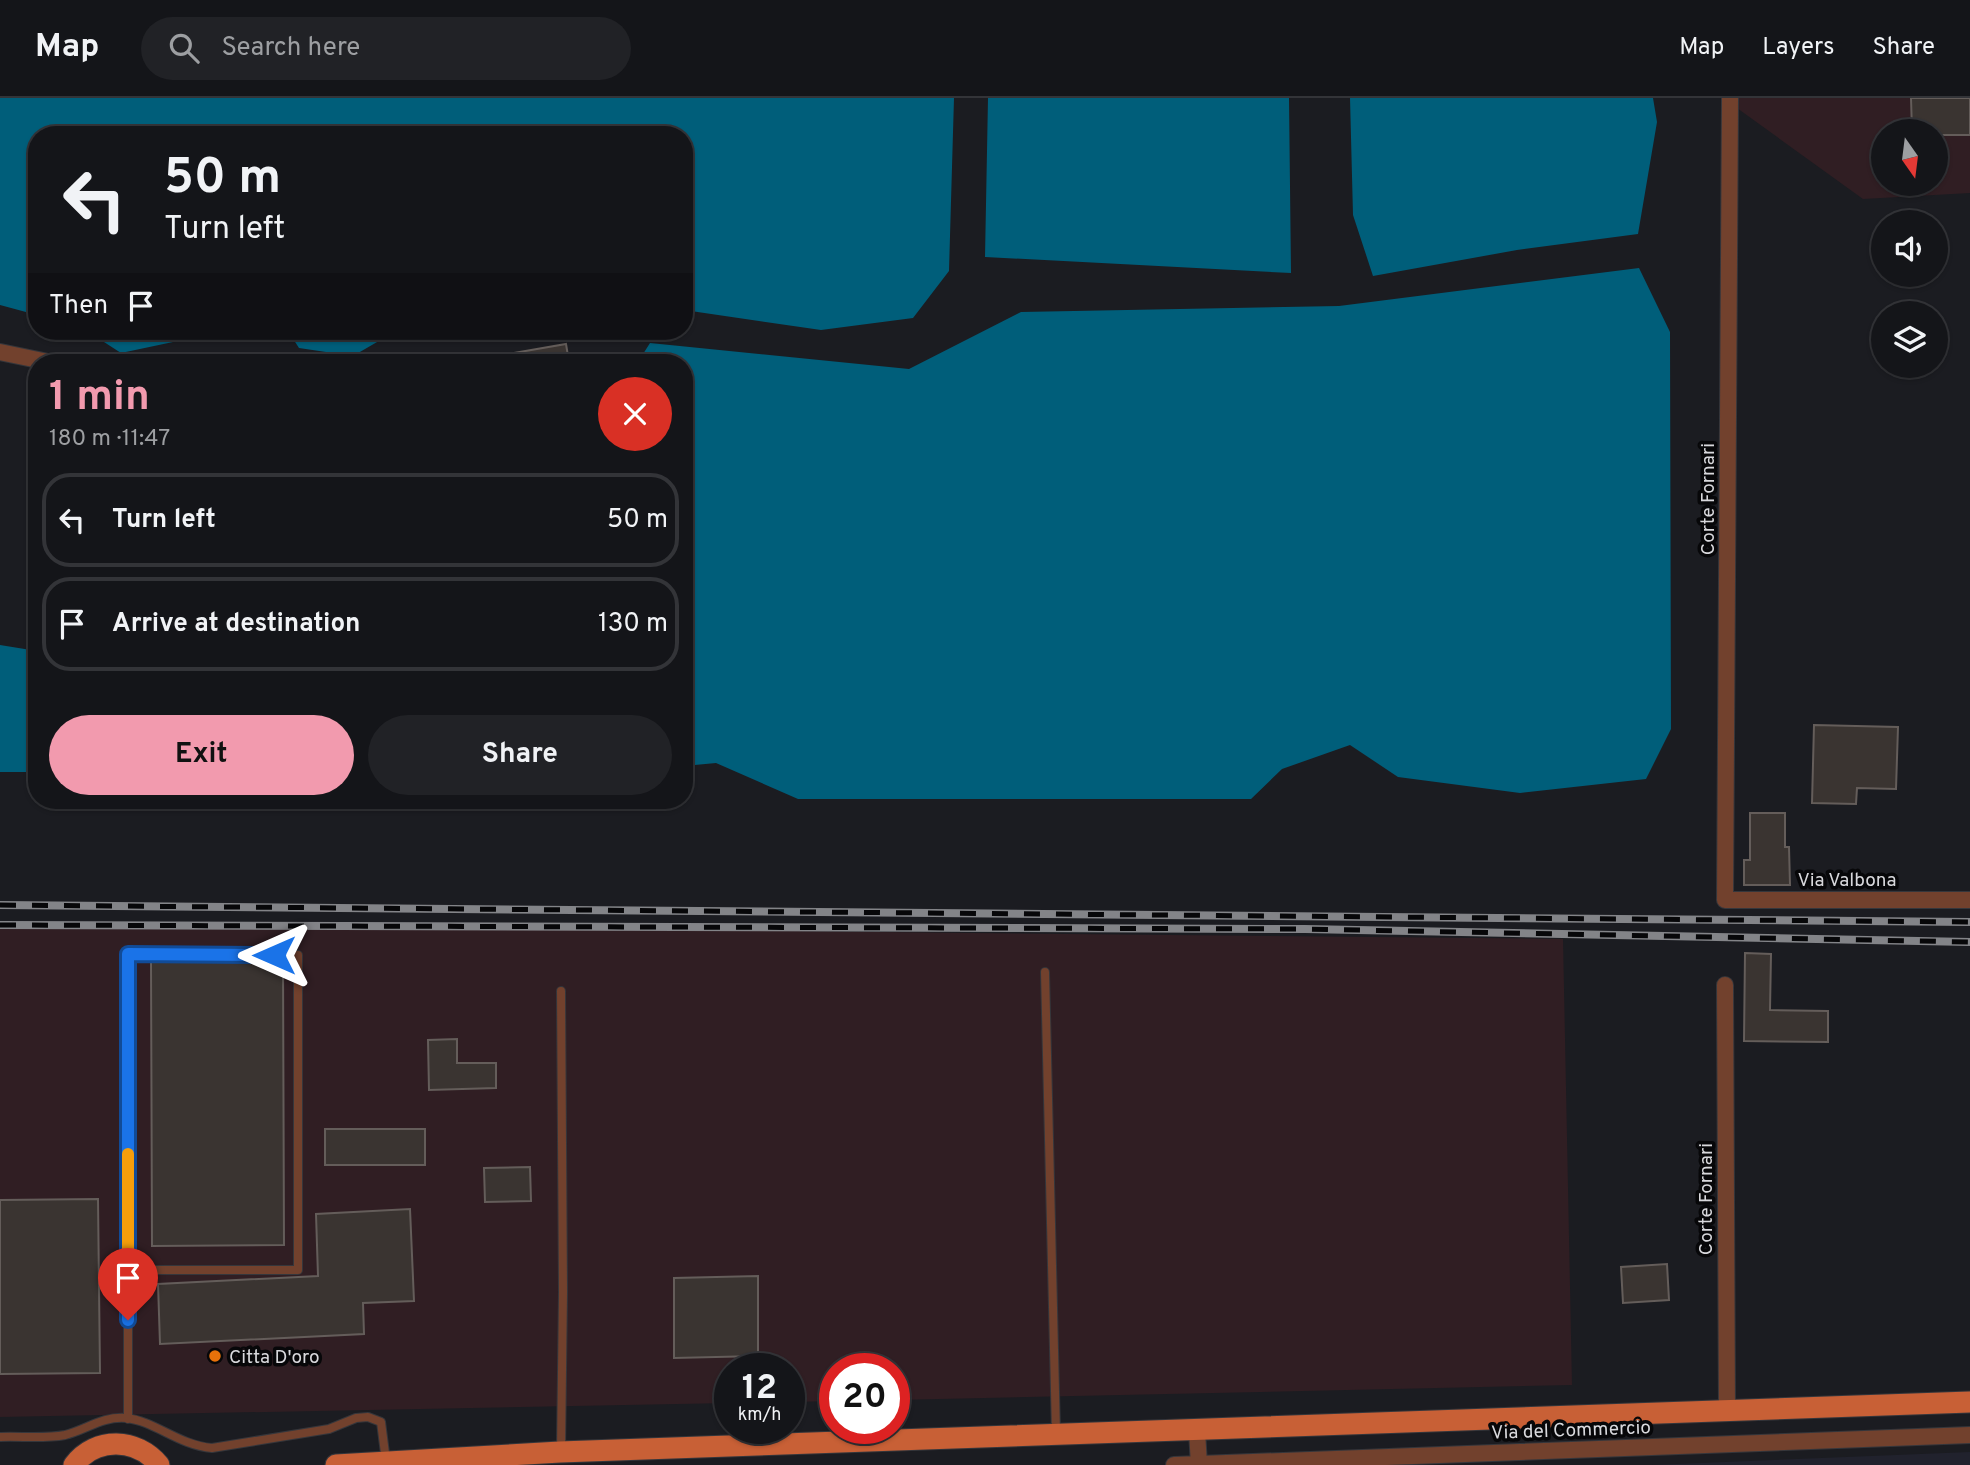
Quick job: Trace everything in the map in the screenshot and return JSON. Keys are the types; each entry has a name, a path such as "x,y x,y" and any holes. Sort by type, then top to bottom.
{"main road":[{"path":"336,1465 561,1452 1970,1402"},
{"path":"74,1465 88,1452 112,1443 137,1447 159,1465"}],"street":[{"name":"Corte Fornari","path":"1725,900 1730,98"},
{"path":"0,352 28,358"},
{"name":"Via Valbona","path":"1725,900 1970,900"},
{"name":"Corte Fornari","path":"1726,985 1727,1412"},
{"path":"1197,1431 1199,1464"},
{"name":"Via del Commercio","path":"1174,1465 1970,1435"}],"lane":[{"path":"128,1270 298,1270 298,955 128,954 128,1270 128,1419"},
{"path":"1045,972 1056,1436"},
{"path":"561,991 561,1452"},
{"path":"0,1437 63,1435 103,1420 128,1419 197,1446 212,1448 329,1429 356,1418 368,1417 381,1422 386,1461"}],"shaded area":[{"path":"1730,98 1970,98 1970,193 1948,194 1948,119 1871,119 1871,196 1916,196 1863,199 1730,103"},
{"path":"0,923 1563,939 1572,1385 910,1400 910,1353 819,1353 819,1401 805,1402 805,1353 714,1353 714,1403 0,1417"},
{"path":"1970,1452 1970,1465 1652,1465"}],"water":[{"path":"0,98 954,98 949,271 913,318 821,330 693,311 693,126 28,126 28,313 0,305"},
{"path":"988,98 1289,98 1291,273 985,257"},
{"path":"1350,98 1653,98 1657,122 1638,234 1517,250 1373,276 1353,215"},
{"path":"1639,268 1670,332 1671,729 1646,779 1520,793 1398,777 1350,745 1282,769 1251,799 798,799 716,763 693,765 693,354 643,354 650,343 909,369 1021,312 1339,306"},
{"path":"101,340 177,340 173,342 121,353"},
{"path":"294,340 381,340 356,354 299,348"},
{"path":"0,645 28,650 28,772 0,772"}],"building":[{"path":"1911,98 1970,98 1970,135 1948,135 1948,119 1912,119"},
{"path":"566,344 568,354 508,354"},
{"path":"1814,725 1898,727 1896,789 1857,788 1856,804 1812,803"},
{"path":"1750,813 1785,813 1785,847 1789,847 1790,885 1744,885 1744,860 1750,860"},
{"path":"1745,953 1771,954 1770,1010 1828,1011 1828,1042 1744,1041"},
{"path":"151,961 283,961 284,1245 152,1246"},
{"path":"457,1039 457,1063 496,1063 496,1088 429,1090 428,1040"},
{"path":"325,1129 425,1129 425,1165 325,1165"},
{"path":"530,1167 531,1201 485,1202 484,1168"},
{"path":"98,1199 100,1373 0,1374 0,1200"},
{"path":"410,1209 414,1301 363,1303 364,1334 160,1344 158,1284 318,1276 316,1214"},
{"path":"1667,1264 1669,1300 1623,1303 1621,1267"},
{"path":"758,1276 758,1353 714,1353 714,1357 674,1358 674,1278"}],"railway":[{"path":"0,905 1970,922"},
{"path":"0,925 1305,929 1970,942"}],"slow traffic":[{"path":"128,1154 128,1256"}],"place":[{"name":"Citta D'oro","path":"215,1356"}],"route":[{"path":"128,1320 128,954 274,955"}]}
